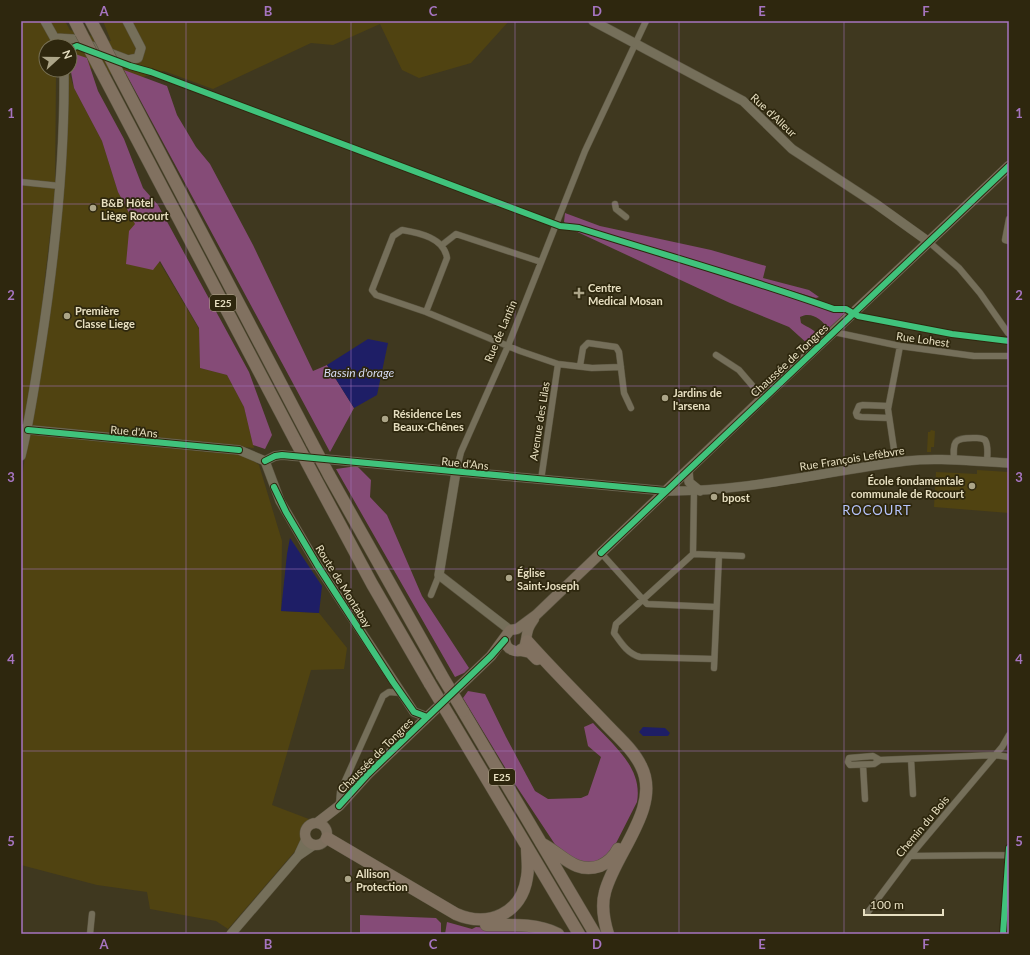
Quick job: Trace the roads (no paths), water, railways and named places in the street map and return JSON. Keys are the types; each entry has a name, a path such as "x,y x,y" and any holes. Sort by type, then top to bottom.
{"highway":[{"name":"E25","path":"75,21 372,584 579,934"},
{"name":"E25","path":"91,21 329,475 442,676 595,934"},
{"path":"518,644 536,658 627,754 641,781 642,794 640,805 616,854 611,860 594,868 579,867 564,860 552,849 541,843"},
{"path":"518,644 626,746 642,767 648,794 645,807 608,880 604,894 603,914 608,934"},
{"path":"319,839 456,914 480,920 496,918 504,915 517,903 527,878 527,847"},
{"path":"319,839 330,847 463,922 532,926 558,934"}],"main road":[{"name":"Chaussée de Tongres","path":"518,644 514,630 536,615 1009,166"},
{"name":"Chaussée de Tongres","path":"339,806 319,839 306,831 308,827 317,823 339,806 368,774 491,656 518,644 536,615"},
{"path":"514,630 524,632 518,644"},
{"path":"317,823 323,826 319,839"}],"street":[{"path":"45,21 56,38"},
{"path":"78,41 128,60 138,58 141,48 127,21 131,21"},
{"name":"Rue d'Alleur","path":"593,21 743,102 792,149 876,204 929,242"},
{"name":"Rue de Lantin","path":"439,575 460,452 508,346 585,151 646,21"},
{"path":"21,456 24,430 46,314 60,186 64,78"},
{"path":"21,182 60,186"},
{"path":"615,204 616,209 626,217"},
{"path":"1009,219 1005,240 1009,241"},
{"path":"426,312 447,258 446,249 438,241 415,232 402,230 393,236 372,290 376,295 426,312 508,346 558,364 592,368 621,367"},
{"path":"442,245 456,234 541,262"},
{"path":"929,242 959,268 980,293 1008,333"},
{"name":"Rue Lohest","path":"834,332 900,346 974,356 1009,356"},
{"path":"580,366 583,348 588,343 616,347 619,352 624,393 631,408"},
{"path":"896,463 888,406 900,346"},
{"path":"716,355 739,370 763,398"},
{"name":"Avenue des Lilas","path":"541,480 558,364"},
{"path":"888,406 863,405 859,406 856,413 857,416 860,417 889,418"},
{"name":"Rue d'Ans","path":"24,430 239,450 265,461 275,456 282,455 666,491"},
{"path":"954,461 954,445 957,439 962,437 980,437 984,440 987,446 987,462"},
{"name":"Route de Montabay","path":"265,461 276,492 286,512 331,587 414,712 426,717"},
{"name":"Rue François Lefèbvre","path":"666,491 697,491 799,479 916,461 1009,463"},
{"path":"688,470 690,482 697,491 693,554"},
{"path":"650,490 652,494 652,504"},
{"path":"601,553 647,604 716,607"},
{"path":"714,659 640,657 633,655 619,641 614,633 616,624 693,554 742,556"},
{"path":"714,668 719,555"},
{"path":"430,595 439,575 514,630"},
{"path":"339,806 342,788 383,696 389,692 401,693"},
{"name":"Chemin du Bois","path":"868,912 910,856 1002,747 1009,735"},
{"path":"880,760 874,764 863,765 850,765 848,762 850,758 873,756 880,760 995,755 1009,757"},
{"path":"911,759 913,794"},
{"path":"863,765 865,799"},
{"name":"Chaussée de Tongres","path":"231,934 298,856 319,839"},
{"path":"1003,934 1009,848"},
{"path":"910,856 1009,855"},
{"path":"90,934 92,914"}],"water":[{"name":"Bassin d'orage","path":"368,339 388,343 377,395 354,408 327,365"},
{"path":"290,538 322,586 319,613 281,611"},
{"path":"643,727 665,728 670,733 668,736 643,736 639,732"}],"place":[{"name":"B&B Hôtel Liège Rocourt","path":"93,208"},
{"name":"Centre Medical Mosan","path":"579,293"},
{"name":"Première Classe Liege","path":"67,316"},
{"name":"Jardins de l'arsena","path":"665,398"},
{"name":"Résidence Les Beaux-Chênes","path":"385,419"},
{"name":"École fondamentale communale de Rocourt","path":"972,486"},
{"name":"bpost","path":"714,497"},
{"name":"Église Saint-Joseph","path":"509,578"},
{"name":"Allison Protection","path":"348,879"}],"district":[{"name":"ROCOURT","path":"877,510"}]}
